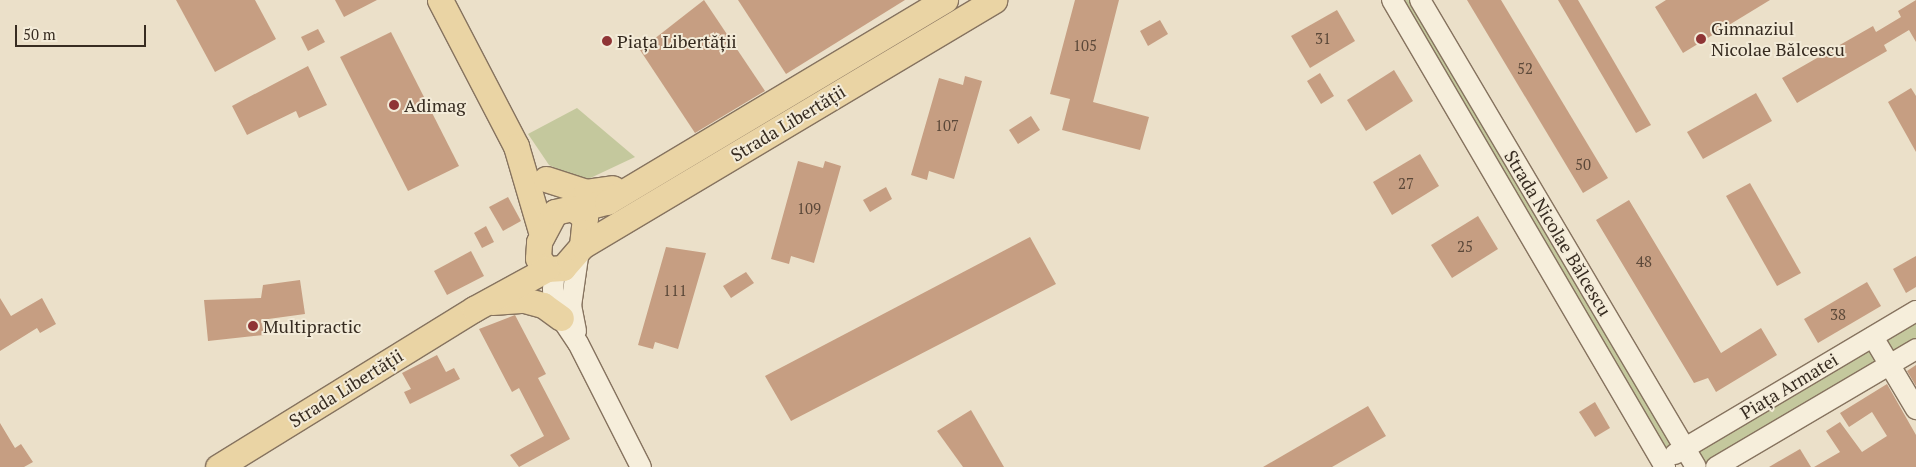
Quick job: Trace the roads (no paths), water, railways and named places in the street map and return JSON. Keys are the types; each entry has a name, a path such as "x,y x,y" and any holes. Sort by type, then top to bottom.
{"main road":[{"path":"440,0 516,146 545,256"},
{"name":"Strada Libertății","path":"545,256 555,212 608,202 945,0"},
{"name":"Strada Libertății","path":"218,467 479,306 545,256 581,248 994,0"},
{"path":"516,146 575,208 587,225 581,248"},
{"path":"546,179 586,192 607,190 655,173"},
{"path":"479,306 524,300 561,318"}],"street":[{"name":"Strada Nicolae Bălcescu","path":"1392,0 1664,464"},
{"name":"Strada Nicolae Bălcescu","path":"1420,0 1696,467"},
{"path":"578,343 571,306 581,248"},
{"path":"545,256 561,318 578,343 641,467"},
{"name":"Piața Armatei","path":"1664,464 1685,448 1916,311"},
{"path":"1873,337 1916,409"},
{"name":"Piața Armatei","path":"1716,467 1916,349"}],"place":[{"name":"Gimnaziul Nicolae Bălcescu","path":"1701,39"},
{"name":"Piața Libertății","path":"607,41"},
{"name":"Adimag","path":"394,105"},
{"name":"Multipractic","path":"253,326"}]}
